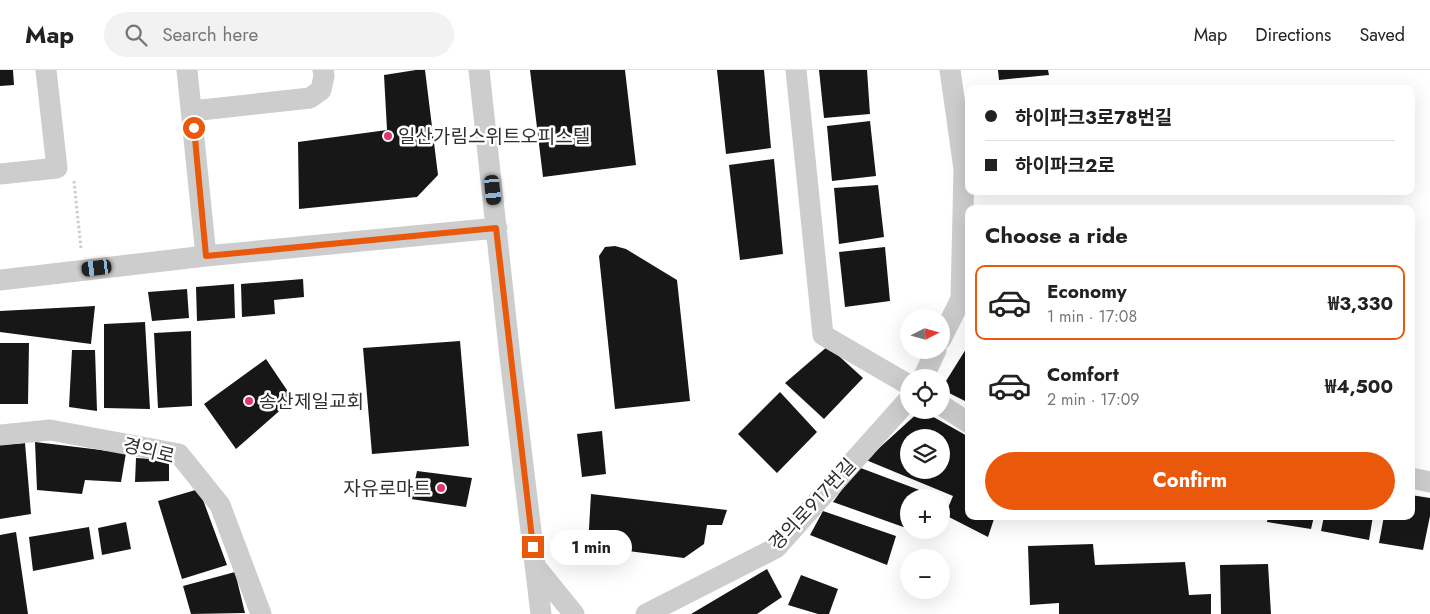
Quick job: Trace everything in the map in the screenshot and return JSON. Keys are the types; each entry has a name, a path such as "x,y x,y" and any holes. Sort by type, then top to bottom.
{"street":[{"path":"0,174 57,168 46,70"},
{"path":"187,70 206,256"},
{"path":"192,111 310,98 321,90 324,76 323,70"},
{"path":"479,70 541,614"},
{"path":"796,70 823,335 900,380"},
{"path":"950,70 964,169 960,299 950,320"},
{"path":"0,280 206,256 496,228"},
{"name":"경의로917번길","path":"646,614 776,548 900,409"},
{"path":"950,411 965,420"},
{"name":"경의로","path":"0,435 50,430 179,454 220,506 261,614"},
{"path":"1415,479 1430,482"},
{"path":"535,566 574,614"}],"path":[{"path":"74,180 82,258"}],"building":[{"path":"0,70 13,70 14,85 0,86"},
{"name":"일산가림스위트오피스텔","path":"425,70 438,175 417,197 299,209 298,142 387,130 384,75"},
{"path":"530,70 625,70 636,165 543,177"},
{"path":"717,70 764,70 771,148 726,154"},
{"path":"819,70 867,70 870,114 824,118"},
{"path":"998,70 1048,70 1049,75 999,80"},
{"path":"870,121 876,176 832,181 827,126"},
{"path":"774,159 783,254 740,260 729,165"},
{"path":"878,185 884,237 839,244 834,188"},
{"path":"615,246 626,249 677,280 690,401 615,409 599,256 605,247"},
{"path":"885,247 890,301 845,307 839,252"},
{"path":"303,279 304,297 274,300 275,314 242,317 241,284"},
{"path":"234,284 235,318 197,321 196,287"},
{"path":"187,289 189,318 152,321 148,292"},
{"path":"95,306 91,344 0,332 0,311"},
{"path":"145,322 150,409 104,408 104,324"},
{"path":"191,331 192,406 158,408 154,333"},
{"name":"자유로마트","path":"460,341 469,446 372,454 363,348"},
{"path":"0,343 29,343 28,404 0,404"},
{"path":"828,346 863,378 824,419 785,383"},
{"path":"72,350 95,350 97,411 69,407"},
{"path":"965,351 965,401 950,394 950,375"},
{"name":"송산제일교회","path":"266,359 293,399 236,449 204,404"},
{"path":"780,392 817,432 777,473 738,434"},
{"path":"911,419 937,419 965,435 965,520 994,520 988,537 950,518 950,503 953,496 950,495 950,489 936,489 912,479 950,479 950,429 900,429"},
{"path":"900,429 900,474 866,460"},
{"path":"602,431 606,474 582,477 577,434"},
{"path":"35,442 126,453 121,482 85,480 82,494 37,490"},
{"path":"25,443 31,514 0,519 0,445"},
{"path":"136,458 169,460 169,481 135,482"},
{"path":"858,467 917,489 900,489 900,526 833,502"},
{"name":"자유로마트","path":"417,471 472,478 466,507 411,499"},
{"path":"199,489 227,565 182,579 158,501"},
{"path":"591,494 727,510 722,525 707,525 704,544 684,558 588,546"},
{"path":"1415,496 1430,498 1430,516 1423,550 1379,543 1383,520 1415,520"},
{"path":"823,511 896,536 887,565 810,535"},
{"path":"1267,520 1313,520 1311,529 1267,522"},
{"path":"1323,520 1372,520 1369,540 1321,531"},
{"path":"126,522 131,549 102,555 98,528"},
{"path":"89,527 94,559 33,571 29,537"},
{"path":"16,532 28,614 0,614 0,535"},
{"path":"1093,544 1095,565 1185,562 1189,595 1211,594 1211,614 1059,614 1059,603 1030,605 1028,546"},
{"path":"1268,564 1271,614 1221,614 1220,565"},
{"path":"767,569 782,597 757,614 691,614"},
{"path":"235,572 245,613 191,614 183,586"},
{"path":"801,575 838,589 829,614 818,614 788,605"}],"place":[{"name":"일산가림스위트오피스텔","path":"388,136"},
{"name":"송산제일교회","path":"249,401"},
{"name":"자유로마트","path":"441,488"}],"route":[{"path":"194,128 206,256 496,228 533,547"}]}
